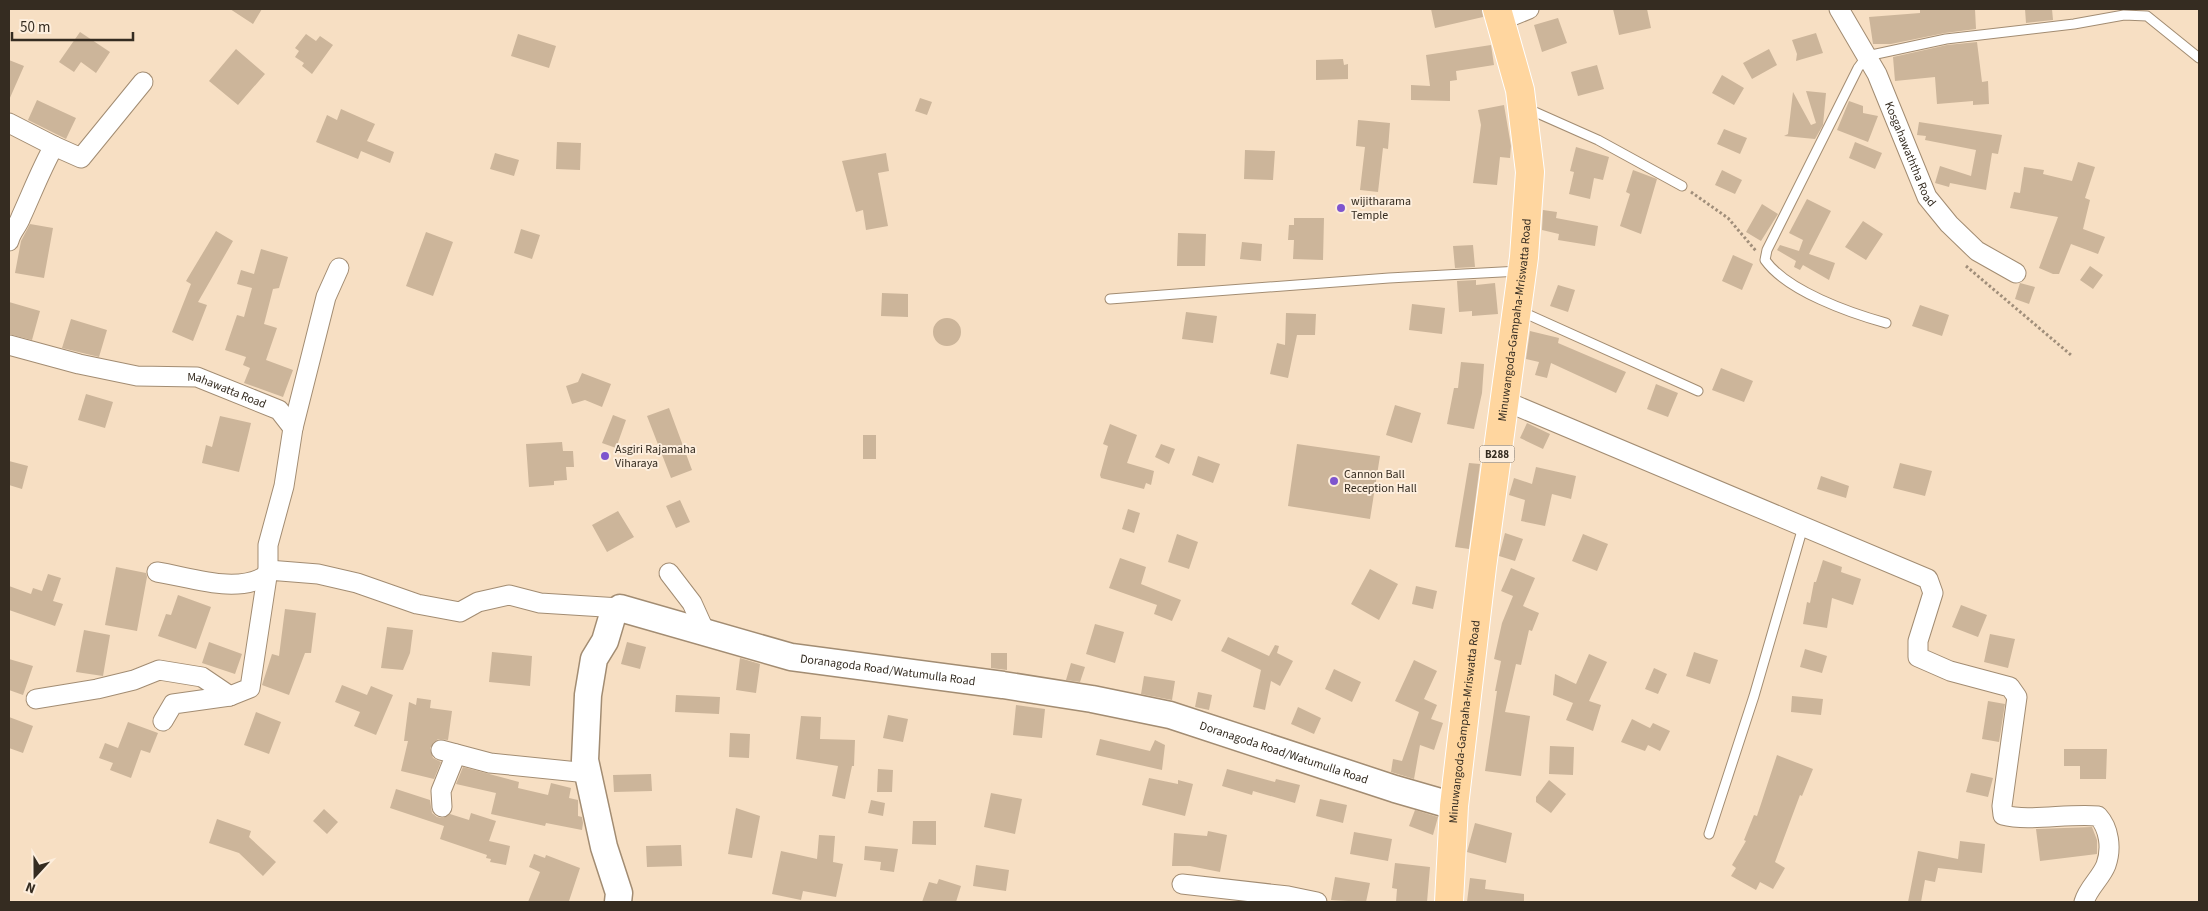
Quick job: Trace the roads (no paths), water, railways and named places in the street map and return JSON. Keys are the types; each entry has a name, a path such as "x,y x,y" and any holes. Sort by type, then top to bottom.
{"main road":[{"name":"Minuwangoda-Gampaha-Mriswatta Road","path":"1449,902 1454,806 1482,567 1522,271 1530,172 1523,107 1500,14"}],"street":[{"path":"1500,14 1529,9"},
{"name":"Kosgahawaththa Road","path":"1839,9 1867,56 1895,114 1927,197 1949,224 1977,251 2016,273"},
{"path":"9,123 81,158 143,82"},
{"path":"9,241 10,233 20,220 31,192 54,146"},
{"path":"164,721 173,704 230,696 250,688 267,572 268,546 284,486 293,428 326,297 339,268"},
{"name":"Mahawatta Road","path":"9,345 79,364 137,376 197,377 279,410 293,428"},
{"path":"1504,401 1928,578 1934,593 1918,640 1918,657 1950,671 2010,687 2017,697 2002,806 2003,815 2014,818 2075,814 2098,816 2106,825 2109,844 2106,865 2086,894 2084,902"},
{"path":"157,572 224,584 258,581 267,572 318,574 357,583 417,604 460,612 478,602 509,595 540,602 620,608"},
{"path":"669,573 692,603 706,634"},
{"path":"618,902 619,893 604,847 585,760 588,695 594,659 606,642 613,614 620,608"},
{"name":"Doranagoda Road/Watumulla Road","path":"620,608 791,657 1003,685 1092,699 1170,715 1395,789 1454,806"},
{"path":"36,699 97,690 134,680 159,670 202,677 230,696"},
{"path":"442,807 441,791 449,752 490,763 588,773"},
{"path":"1182,884 1288,896 1317,902"}],"lane":[{"path":"1886,323 1848,313 1819,298 1773,270 1766,260 1767,250 1858,68 1867,56 1946,39 2028,30 2124,15 2147,16 2199,58"},
{"path":"1523,107 1598,140 1682,186"},
{"path":"1110,299 1389,278 1522,271"},
{"path":"1517,310 1698,391"},
{"path":"1709,834 1754,696 1804,526"}],"place":[{"name":"wijitharama Temple","path":"1341,208"},
{"name":"Asgiri Rajamaha Viharaya","path":"605,456"},
{"name":"Cannon Ball Reception Hall","path":"1334,481"}]}
